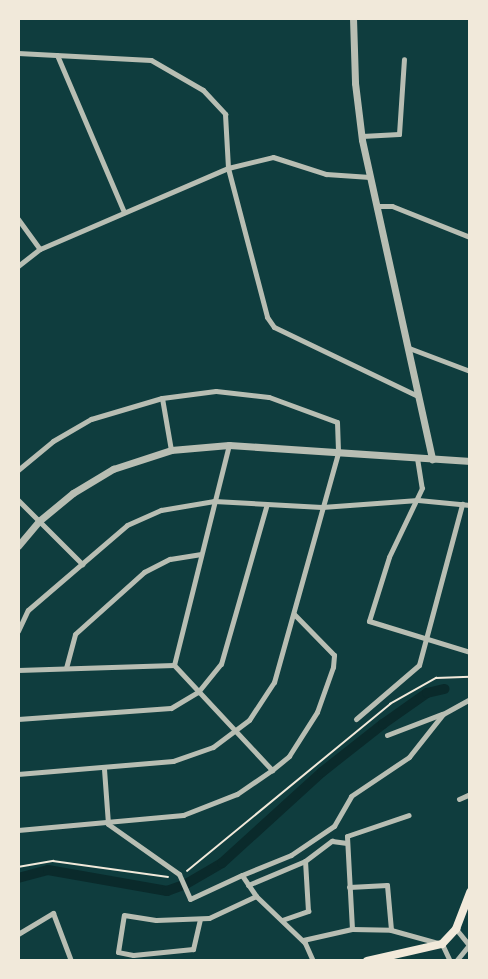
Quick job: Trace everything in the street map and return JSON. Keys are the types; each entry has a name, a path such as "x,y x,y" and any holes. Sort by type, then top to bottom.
{"main road":[{"path":"367,961 442,944 456,929 470,892"}],"street":[{"path":"353,18 355,83 362,136 432,459"},
{"path":"18,53 137,57 179,74 203,90 225,114 228,168 267,317 274,327 420,397"},
{"path":"57,55 124,212"},
{"path":"362,136 399,134 404,58"},
{"path":"18,266 40,249 228,168 273,157 326,174 370,177"},
{"path":"377,206 392,206 470,237"},
{"path":"18,219 40,249"},
{"path":"409,348 470,370"},
{"path":"18,470 53,441 91,419 162,398 216,391 269,397 333,418 337,422 338,453 274,682 237,732 194,756 173,761 18,774"},
{"path":"162,398 171,450"},
{"path":"18,546 39,521 73,493 113,469 171,450 229,445 470,461"},
{"path":"174,665 198,581 200,554 229,445"},
{"path":"417,458 422,488 389,557 369,621 470,652"},
{"path":"18,630 28,610 127,525 160,510 214,501 322,507 418,500 470,505"},
{"path":"18,501 82,564"},
{"path":"18,719 171,708 198,692 221,664 267,504"},
{"path":"356,718 419,664 462,504"},
{"path":"66,668 75,634 144,572 170,559 200,554"},
{"path":"18,830 108,824 209,808 272,770 289,756 317,712 333,667 334,656 294,614"},
{"path":"174,665 272,770"},
{"path":"18,670 66,668 92,670 174,665"},
{"path":"387,735 443,714 470,699"},
{"path":"108,824 179,875 186,891 193,899 242,875 291,855 334,826 351,796 409,757 443,714"},
{"path":"104,768 108,824"},
{"path":"459,799 470,794"},
{"path":"352,929 347,836 352,832 409,815"},
{"path":"248,885 305,861 332,841 347,843"},
{"path":"282,920 308,911 305,861"},
{"path":"242,875 256,896 303,939 313,961"},
{"path":"350,887 387,885 391,930"},
{"path":"200,919 192,949 133,955 118,952 124,915 156,920 200,919 256,896"},
{"path":"18,934 53,913 71,961"},
{"path":"303,939 352,929 391,930 442,944 450,961"},
{"path":"456,929 469,946 456,961"}],"path":[{"path":"179,875 390,704 436,678 470,677"},
{"path":"18,867 53,861 168,877"}],"waterway":[{"path":"18,878 48,870 167,891 186,884 222,863 322,772 383,724 427,693 445,689"}]}
